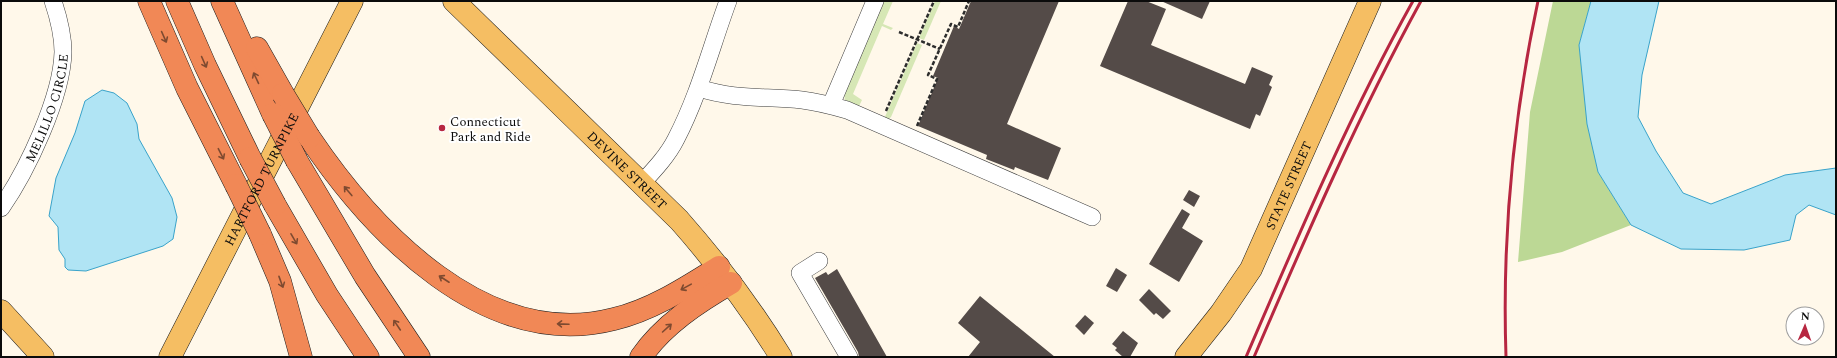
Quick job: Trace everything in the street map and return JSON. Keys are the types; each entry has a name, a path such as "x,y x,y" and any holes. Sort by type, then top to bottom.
{"highway":[{"path":"149,1 184,82 260,234 280,281 301,357"},
{"path":"177,1 205,65 250,158 327,295 368,357"},
{"path":"222,1 272,114 297,161 361,270 419,357"},
{"path":"234,1 282,94 329,167 353,197 402,248 425,266 466,293 496,308 520,317 542,322 565,324 589,323 613,320 725,275"},
{"path":"641,357 658,337 676,320 708,296 725,275"}],"main road":[{"name":"HARTFORD TURNPIKE","path":"170,357 352,1"},
{"name":"DEVINE STREET","path":"454,1 679,220 725,275 781,357"},
{"name":"STATE STREET","path":"1186,357 1221,313 1251,269 1370,1"},
{"path":"1,311 43,357"}],"street":[{"name":"MELILLO CIRCLE","path":"1,208 25,166 55,94 63,52 60,27 53,1"},
{"path":"642,183 658,165 676,140 699,88 710,51 728,1"},
{"path":"831,105 875,1"},
{"path":"699,88 732,96 802,100 831,105 847,110 1092,216"},
{"path":"819,261 800,273 849,357"}],"path":[{"path":"911,137 937,79 928,75 951,24 958,27 969,1"},
{"path":"899,32 940,50"}],"green space":[{"path":"884,1 893,1 883,24 893,28 891,30 882,26 853,94 862,100 859,106 845,100 844,95"},
{"path":"935,1 941,1 924,40 919,38"},
{"path":"1553,1 1591,1 1579,45 1598,172 1631,225 1562,252 1518,262 1530,112"},
{"path":"917,43 922,45 891,117 889,119 884,119"}],"water":[{"path":"1591,1 1659,1 1642,75 1638,117 1656,151 1683,193 1711,204 1785,175 1836,168 1836,215 1809,205 1796,215 1790,240 1744,250 1681,249 1631,225 1598,172 1587,124 1579,45"},
{"path":"102,90 114,93 127,103 137,124 139,139 172,198 177,217 173,239 163,246 86,271 68,270 65,267 65,259 59,250 58,227 49,216 56,178 75,133 85,101"}],"building":[{"path":"971,1 1059,1 1007,124 1061,148 1048,180 1015,167 1014,170 986,159 987,155 918,126 938,78 933,76 954,26 959,29"},
{"path":"1128,1 1146,1 1166,9 1151,45 1245,84 1252,67 1273,76 1269,85 1272,87 1260,116 1256,114 1250,129 1100,66"},
{"path":"1161,1 1210,1 1202,19"},
{"path":"1189,190 1200,196 1194,207 1183,200"},
{"path":"1182,209 1190,214 1182,228 1203,241 1179,282 1149,264"},
{"path":"1116,268 1127,275 1117,292 1106,286"},
{"path":"837,269 887,357 859,357 858,352 815,278 826,272 828,275"},
{"path":"1149,289 1171,311 1163,319 1156,313 1154,315 1139,300"},
{"path":"980,296 1055,357 968,357 980,342 958,323"},
{"path":"1085,315 1094,323 1084,335 1075,326"},
{"path":"1123,331 1138,343 1130,357 1123,357 1115,350 1117,348 1112,344"}],"railway":[{"path":"1246,357 1346,132 1367,88 1413,1"},
{"path":"1254,357 1354,132 1421,1"},
{"path":"1506,357 1506,268 1511,178 1522,89 1538,1"}],"place":[{"name":"Connecticut Park and Ride","path":"442,128"}]}
